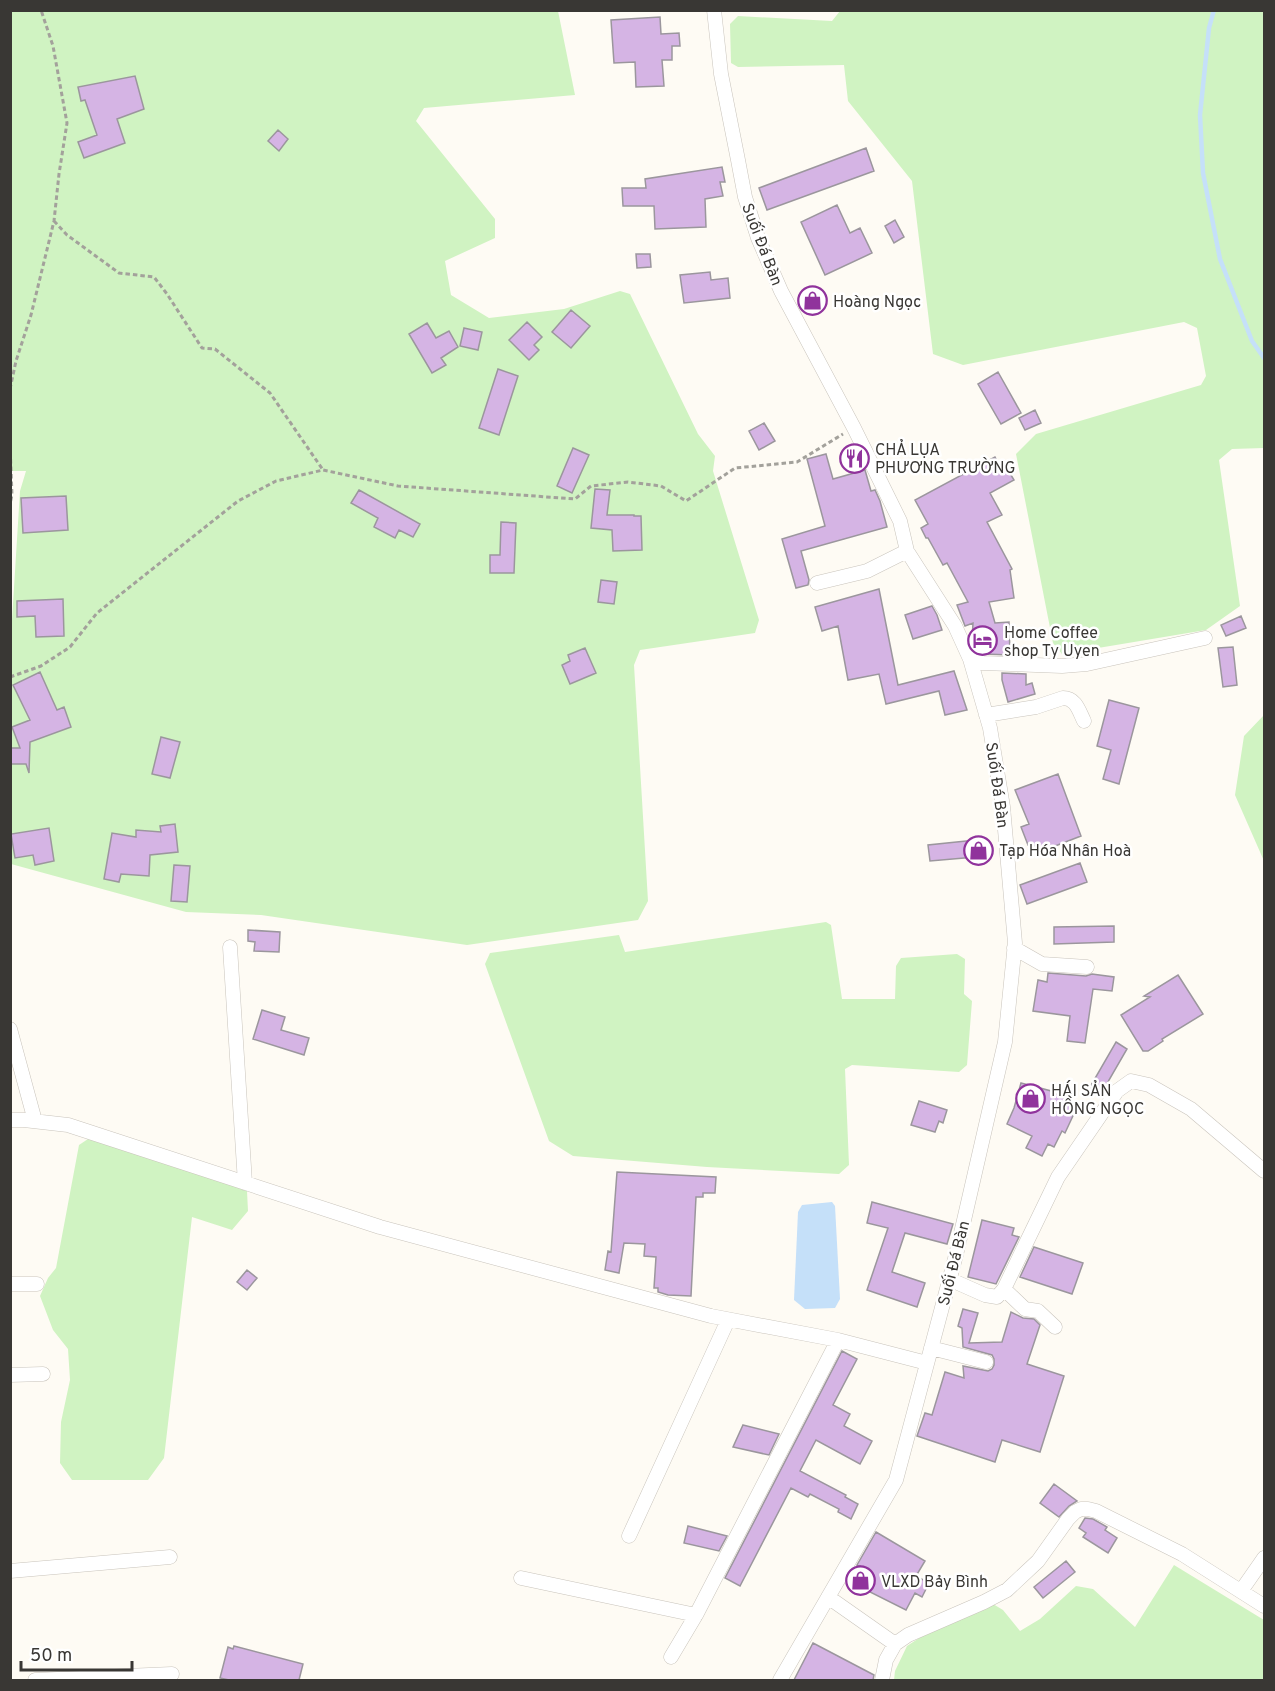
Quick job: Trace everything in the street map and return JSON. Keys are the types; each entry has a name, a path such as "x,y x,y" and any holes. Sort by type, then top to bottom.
{"street":[{"name":"Suối Đá Bàn","path":"714,10 721,74 745,197 758,238 781,291 854,428 900,521 907,551 955,626 970,659 986,715 1003,807 1014,948 1005,1042 932,1348 896,1480 780,1680"},
{"path":"817,583 867,571 907,551"},
{"path":"970,659 982,663 1062,666 1087,664 1205,639"},
{"path":"986,715 1036,707 1068,698 1072,699 1084,721"},
{"path":"230,947 245,1183"},
{"path":"1014,948 1042,964 1087,967"},
{"path":"10,1029 35,1121"},
{"path":"949,1279 985,1295 997,1297 1004,1289 1058,1178 1117,1091 1131,1081 1149,1085 1191,1109 1264,1171"},
{"path":"10,1120 68,1125 380,1227 728,1320 838,1340 927,1363"},
{"path":"10,1284 37,1284"},
{"path":"1004,1289 1025,1309 1038,1311 1055,1327"},
{"path":"629,1536 728,1320"},
{"path":"671,1657 696,1615 838,1340"},
{"path":"932,1348 986,1362"},
{"path":"10,1375 43,1374"},
{"path":"882,1680 886,1659 895,1644 908,1635 1007,1590 1038,1561 1068,1519 1081,1509 1096,1511 1182,1554 1264,1606"},
{"path":"10,1571 170,1557"},
{"path":"1241,1592 1264,1558"},
{"path":"521,1578 696,1615"},
{"path":"828,1597 895,1644"},
{"path":"35,1680 172,1674"}],"path":[{"path":"10,389 54,221 68,123 53,46 41,10"},
{"path":"54,221 67,235 119,273 154,278 202,348 215,349 270,393 323,470"},
{"path":"10,677 41,666 70,647 97,614 238,501 276,481 323,470 398,486 575,499 591,486 628,482 661,486 686,501 735,468 796,462 854,428"},
{"path":"10,444 12,495 10,504"}],"green space":[{"path":"10,11 558,11 575,95 424,108 416,121 495,219 495,238 445,261 451,295 489,318 564,309 620,291 630,294 698,434 715,456 713,471 759,620 755,633 640,650 634,665 648,901 638,920 467,945 261,915 186,912 11,864 11,636 20,491 26,471 10,471"},
{"path":"840,11 1264,11 1264,448 1232,449 1219,460 1240,606 1206,630 1062,654 1053,643 1016,454 1036,434 1201,385 1206,376 1197,328 1184,322 963,365 933,354 912,181 848,101 844,65 738,67 731,63 730,24 738,16 832,21"},
{"path":"1264,715 1264,861 1235,795 1244,736"},
{"path":"826,922 831,925 842,999 895,999 896,966 901,958 957,954 965,959 964,994 972,1001 967,1065 959,1072 852,1065 845,1069 849,1165 839,1174 707,1167 573,1156 549,1141 485,964 490,953 619,935 625,952"},
{"path":"91,1137 247,1191 248,1211 232,1230 192,1217 164,1458 148,1480 72,1480 60,1463 61,1422 70,1380 68,1349 53,1330 40,1296 48,1278 56,1268 79,1145"},
{"path":"1174,1565 1264,1620 1264,1680 894,1680 895,1671 907,1646 933,1629 993,1604 1003,1610 1020,1631 1040,1619 1076,1586 1093,1589 1135,1627"}],"water":[{"path":"832,1202 835,1206 840,1299 835,1308 805,1309 794,1300 798,1212 802,1205"}],"building":[{"path":"660,17 661,34 679,33 680,46 672,46 672,60 662,60 664,86 636,87 635,62 614,63 611,20"},
{"path":"135,76 144,109 117,119 125,143 84,158 78,142 97,135 85,100 81,101 78,87"},
{"path":"278,130 288,139 279,151 268,141"},
{"path":"866,148 874,171 767,210 759,188"},
{"path":"722,167 725,182 720,182 723,196 705,199 706,227 655,229 654,206 623,206 622,188 646,188 645,179"},
{"path":"837,205 850,233 860,228 872,253 825,275 801,222"},
{"path":"895,220 904,237 894,243 885,226"},
{"path":"636,254 650,254 651,267 637,268"},
{"path":"710,272 711,280 728,278 730,298 684,303 680,275"},
{"path":"571,310 590,326 571,348 552,332"},
{"path":"527,322 542,337 534,345 539,350 529,360 509,340"},
{"path":"427,323 436,338 449,331 458,347 441,358 446,365 432,373 409,334"},
{"path":"464,328 482,332 478,350 460,346"},
{"path":"498,369 518,376 499,435 479,428"},
{"path":"998,372 1021,413 1001,424 978,384"},
{"path":"1035,410 1041,423 1025,430 1019,418"},
{"path":"764,423 775,441 759,450 749,431"},
{"path":"573,448 589,455 572,493 557,486"},
{"path":"826,454 833,479 865,470 871,491 875,490 880,501 887,527 801,551 809,580 808,585 796,588 782,539 825,526 807,459"},
{"path":"995,457 1003,472 1008,470 1014,480 990,493 1002,515 987,522 1012,569 1010,570 1014,598 989,602 995,623 1009,622 1010,655 977,652 972,640 973,623 965,626 957,605 968,602 947,563 943,565 926,538 921,528 928,524 915,500"},
{"path":"595,489 610,490 607,515 641,516 642,550 613,551 612,530 591,528"},
{"path":"359,490 420,524 413,537 399,530 395,538 374,527 378,518 351,503"},
{"path":"66,496 68,530 23,533 21,498"},
{"path":"501,522 516,523 514,573 490,573 490,555 500,555"},
{"path":"601,580 617,582 614,604 598,602"},
{"path":"879,589 898,685 954,671 967,710 945,715 939,691 886,704 879,674 848,680 838,626 822,631 815,607"},
{"path":"63,599 64,636 36,637 35,616 17,617 17,601"},
{"path":"932,606 942,630 913,639 905,615"},
{"path":"1241,616 1246,628 1226,636 1221,625"},
{"path":"1233,647 1237,685 1223,687 1218,648"},
{"path":"585,648 596,673 570,684 562,665 570,661 568,655"},
{"path":"40,672 57,710 64,707 71,727 30,742 29,773 26,764 10,764 10,748 20,748 12,727 30,720 13,685"},
{"path":"1002,673 1026,674 1026,685 1032,683 1035,694 1008,702"},
{"path":"1109,700 1139,708 1119,784 1103,779 1111,750 1097,746"},
{"path":"161,737 180,742 170,778 152,774"},
{"path":"1058,774 1081,836 1037,853 1033,843 1028,845 1021,827 1029,824 1015,790"},
{"path":"175,824 178,852 150,855 149,876 121,874 119,882 104,879 112,833 136,837 136,830 161,832 160,826"},
{"path":"49,828 54,861 35,865 33,855 15,858 11,834"},
{"path":"985,839 987,856 930,861 928,845"},
{"path":"1080,863 1087,882 1027,904 1020,885"},
{"path":"174,865 190,866 187,902 171,901"},
{"path":"1114,926 1114,942 1054,944 1054,927"},
{"path":"248,930 280,932 279,952 254,951 255,942 248,941"},
{"path":"1048,973 1114,977 1112,991 1093,989 1085,1043 1067,1041 1070,1016 1033,1011 1038,980 1047,982"},
{"path":"1178,975 1203,1014 1162,1039 1163,1041 1148,1051 1143,1051 1121,1015 1150,997 1144,996"},
{"path":"262,1010 285,1017 281,1030 309,1038 304,1055 253,1039"},
{"path":"1116,1042 1127,1049 1101,1094 1090,1087"},
{"path":"1021,1083 1055,1092 1078,1105 1065,1133 1062,1131 1054,1147 1048,1144 1042,1156 1026,1148 1032,1136 1007,1124"},
{"path":"919,1101 947,1110 943,1123 939,1121 935,1132 911,1125"},
{"path":"617,1172 716,1177 715,1193 703,1193 703,1197 696,1197 691,1296 668,1295 654,1288 656,1257 644,1256 645,1244 624,1243 619,1273 605,1270 608,1251 611,1252"},
{"path":"872,1202 953,1224 947,1244 905,1233 892,1272 925,1283 917,1307 867,1290 888,1228 867,1223"},
{"path":"982,1220 1014,1228 1012,1235 1019,1237 996,1284 968,1277"},
{"path":"1034,1247 1083,1263 1072,1294 1020,1277"},
{"path":"247,1270 257,1278 247,1290 237,1282"},
{"path":"963,1309 978,1313 969,1343 1002,1342 1011,1312 1023,1318 1034,1319 1040,1325 1027,1364 1064,1376 1040,1452 1002,1440 995,1462 917,1436 925,1413 932,1415 945,1372 964,1378 963,1366 988,1371 994,1365 992,1355 963,1347 962,1328 958,1326"},
{"path":"842,1351 857,1359 833,1405 850,1414 844,1426 872,1441 860,1464 816,1440 800,1471 846,1495 845,1497 858,1504 851,1519 838,1512 839,1509 810,1494 808,1497 791,1488 740,1586 725,1578"},
{"path":"743,1425 779,1434 769,1455 733,1447"},
{"path":"1054,1484 1077,1501 1059,1517 1040,1503"},
{"path":"1085,1518 1093,1519 1107,1527 1105,1530 1117,1538 1108,1553 1083,1537 1086,1533 1079,1528"},
{"path":"688,1526 727,1536 719,1551 684,1543"},
{"path":"876,1532 925,1561 916,1576 929,1583 922,1597 915,1593 906,1610 852,1583 860,1566 857,1565"},
{"path":"1066,1561 1075,1572 1043,1598 1034,1587"},
{"path":"813,1643 874,1675 873,1680 794,1680"},
{"path":"234,1646 303,1664 299,1680 220,1678 228,1647 233,1649"}],"waterway":[{"path":"1214,10 1209,28 1200,115 1203,173 1220,259 1252,341 1264,358"}],"place":[{"name":"Hoàng Ngọc","path":"812,301"},
{"name":"CHẢ LỤA PHƯƠNG TRƯỜNG","path":"854,458"},
{"name":"Home Coffee shop Ty Uyen","path":"983,641"},
{"name":"Tạp Hóa Nhân Hoà","path":"978,850"},
{"name":"HÁI SẢN HỒNG NGỌC","path":"1030,1099"},
{"name":"VLXD Bảy Bình","path":"860,1581"}]}
